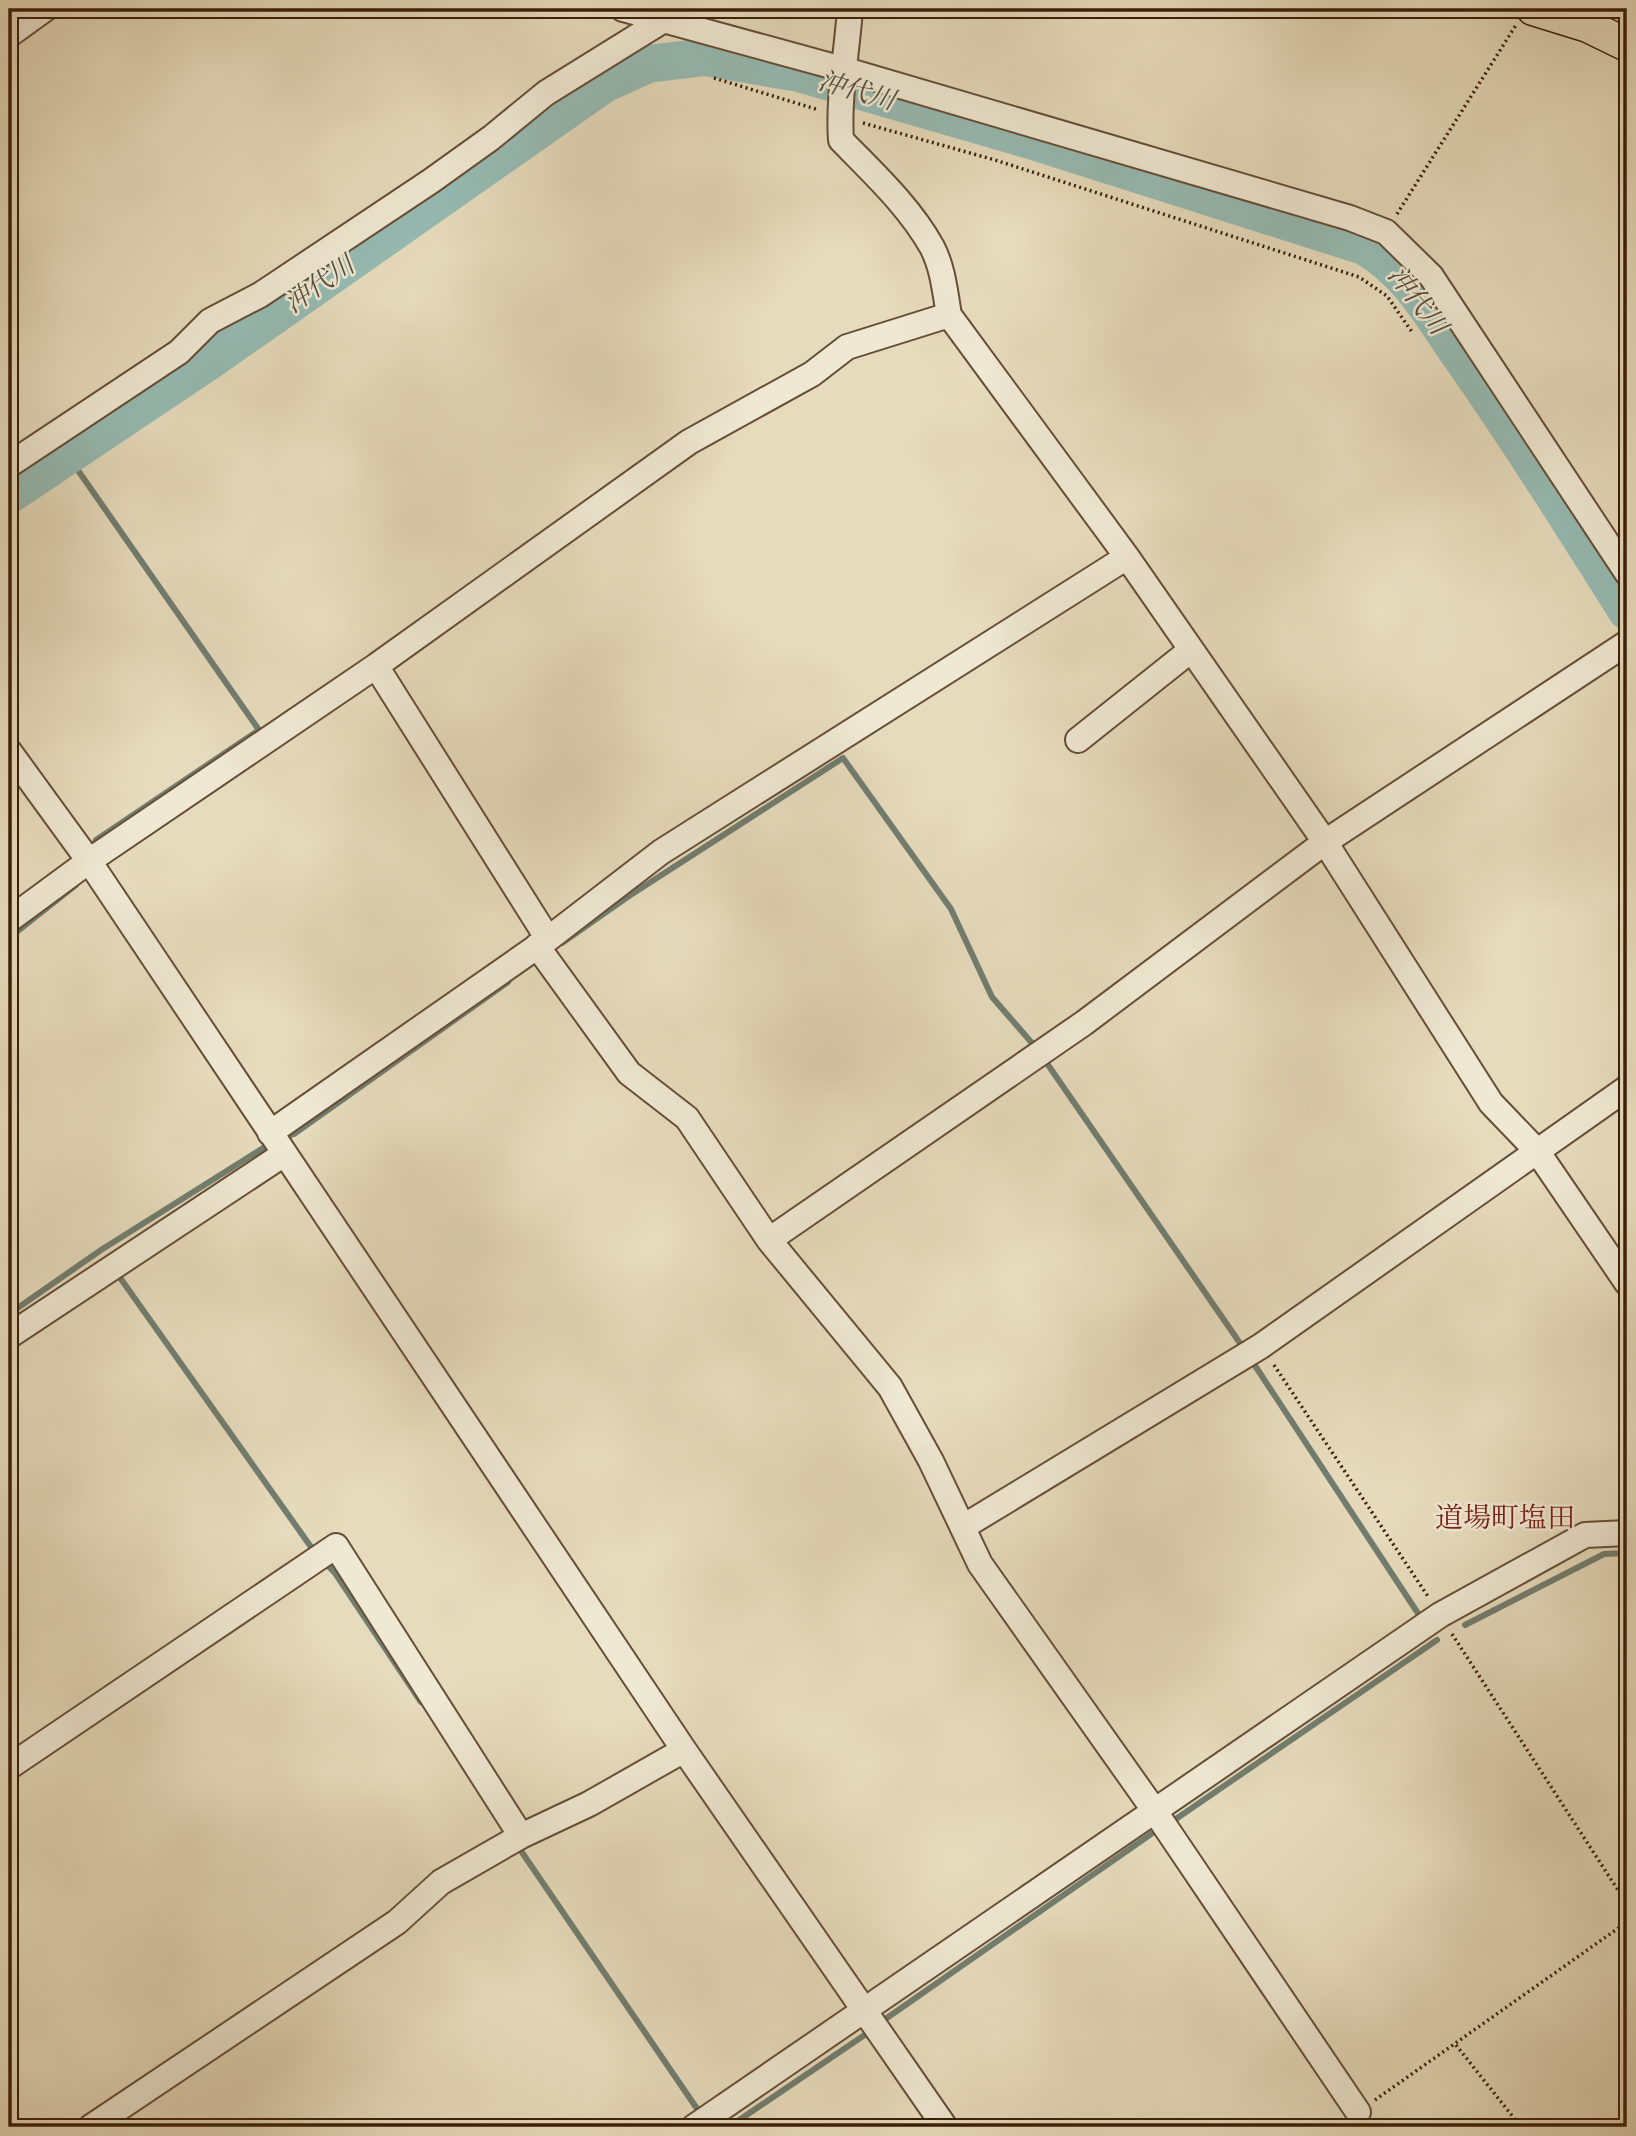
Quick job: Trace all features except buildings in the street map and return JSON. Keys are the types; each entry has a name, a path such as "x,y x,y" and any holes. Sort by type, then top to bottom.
{"main road":[{"path":"1526,15 1588,26 1627,45"}],"street":[{"path":"9,35 46,9"},
{"path":"623,9 1350,218 1386,232 1431,276 1627,573"},
{"path":"850,9 839,111 841,140 898,199 932,248 942,273 949,315 1126,557 1325,842 1491,1102 1537,1151 1627,1283"},
{"path":"9,465 180,352 211,321 260,295 441,174 546,93 662,21"},
{"path":"9,920 89,861 376,666 689,442 811,374 847,347 949,315"},
{"path":"270,1133 542,943 661,852 1126,557"},
{"path":"769,1240 1084,1023 1325,842 1627,643"},
{"path":"1078,740 1191,650"},
{"path":"376,666 542,943 629,1073 687,1118 769,1240 890,1387 980,1564 1154,1810 1358,2112"},
{"path":"9,751 89,861 684,1750 945,2127"},
{"path":"963,1527 1261,1346 1627,1088"},
{"path":"9,1336 284,1154"},
{"path":"694,2127 1440,1615 1585,1535 1627,1533"},
{"path":"9,1767 336,1546 521,1836"},
{"path":"90,2127 397,1922 441,1882 521,1836 589,1804 684,1750"}],"path":[{"path":"1386,232 1526,15"},
{"path":"714,78 839,111 1359,277 1387,296 1412,332"},
{"path":"1358,2112 1627,1922"},
{"path":"1456,2045 1521,2127"}],"waterway":[{"name":"沖代川","path":"9,495 209,361 604,84 648,64 705,57 799,73 1030,140 1364,246 1395,269 1431,313 1527,454 1627,611"},
{"path":"68,456 259,730 96,840 93,847"},
{"path":"562,943 629,896 843,758 951,909 992,997 1038,1050"},
{"path":"9,938 76,885"},
{"path":"281,1139 294,1134 508,982"},
{"path":"1044,1059 1244,1349"},
{"path":"9,1314 101,1250 271,1143"},
{"path":"116,1272 316,1554"},
{"path":"1250,1358 1423,1621"},
{"path":"1465,1625 1604,1554 1627,1553"},
{"path":"324,1562 335,1573 421,1702"},
{"path":"1170,1823 1437,1640"},
{"path":"884,2020 1154,1832"},
{"path":"517,1845 702,2116"},
{"path":"729,2127 866,2034"}],"district":[{"name":"道場町塩田","path":"1505,1517"}]}
